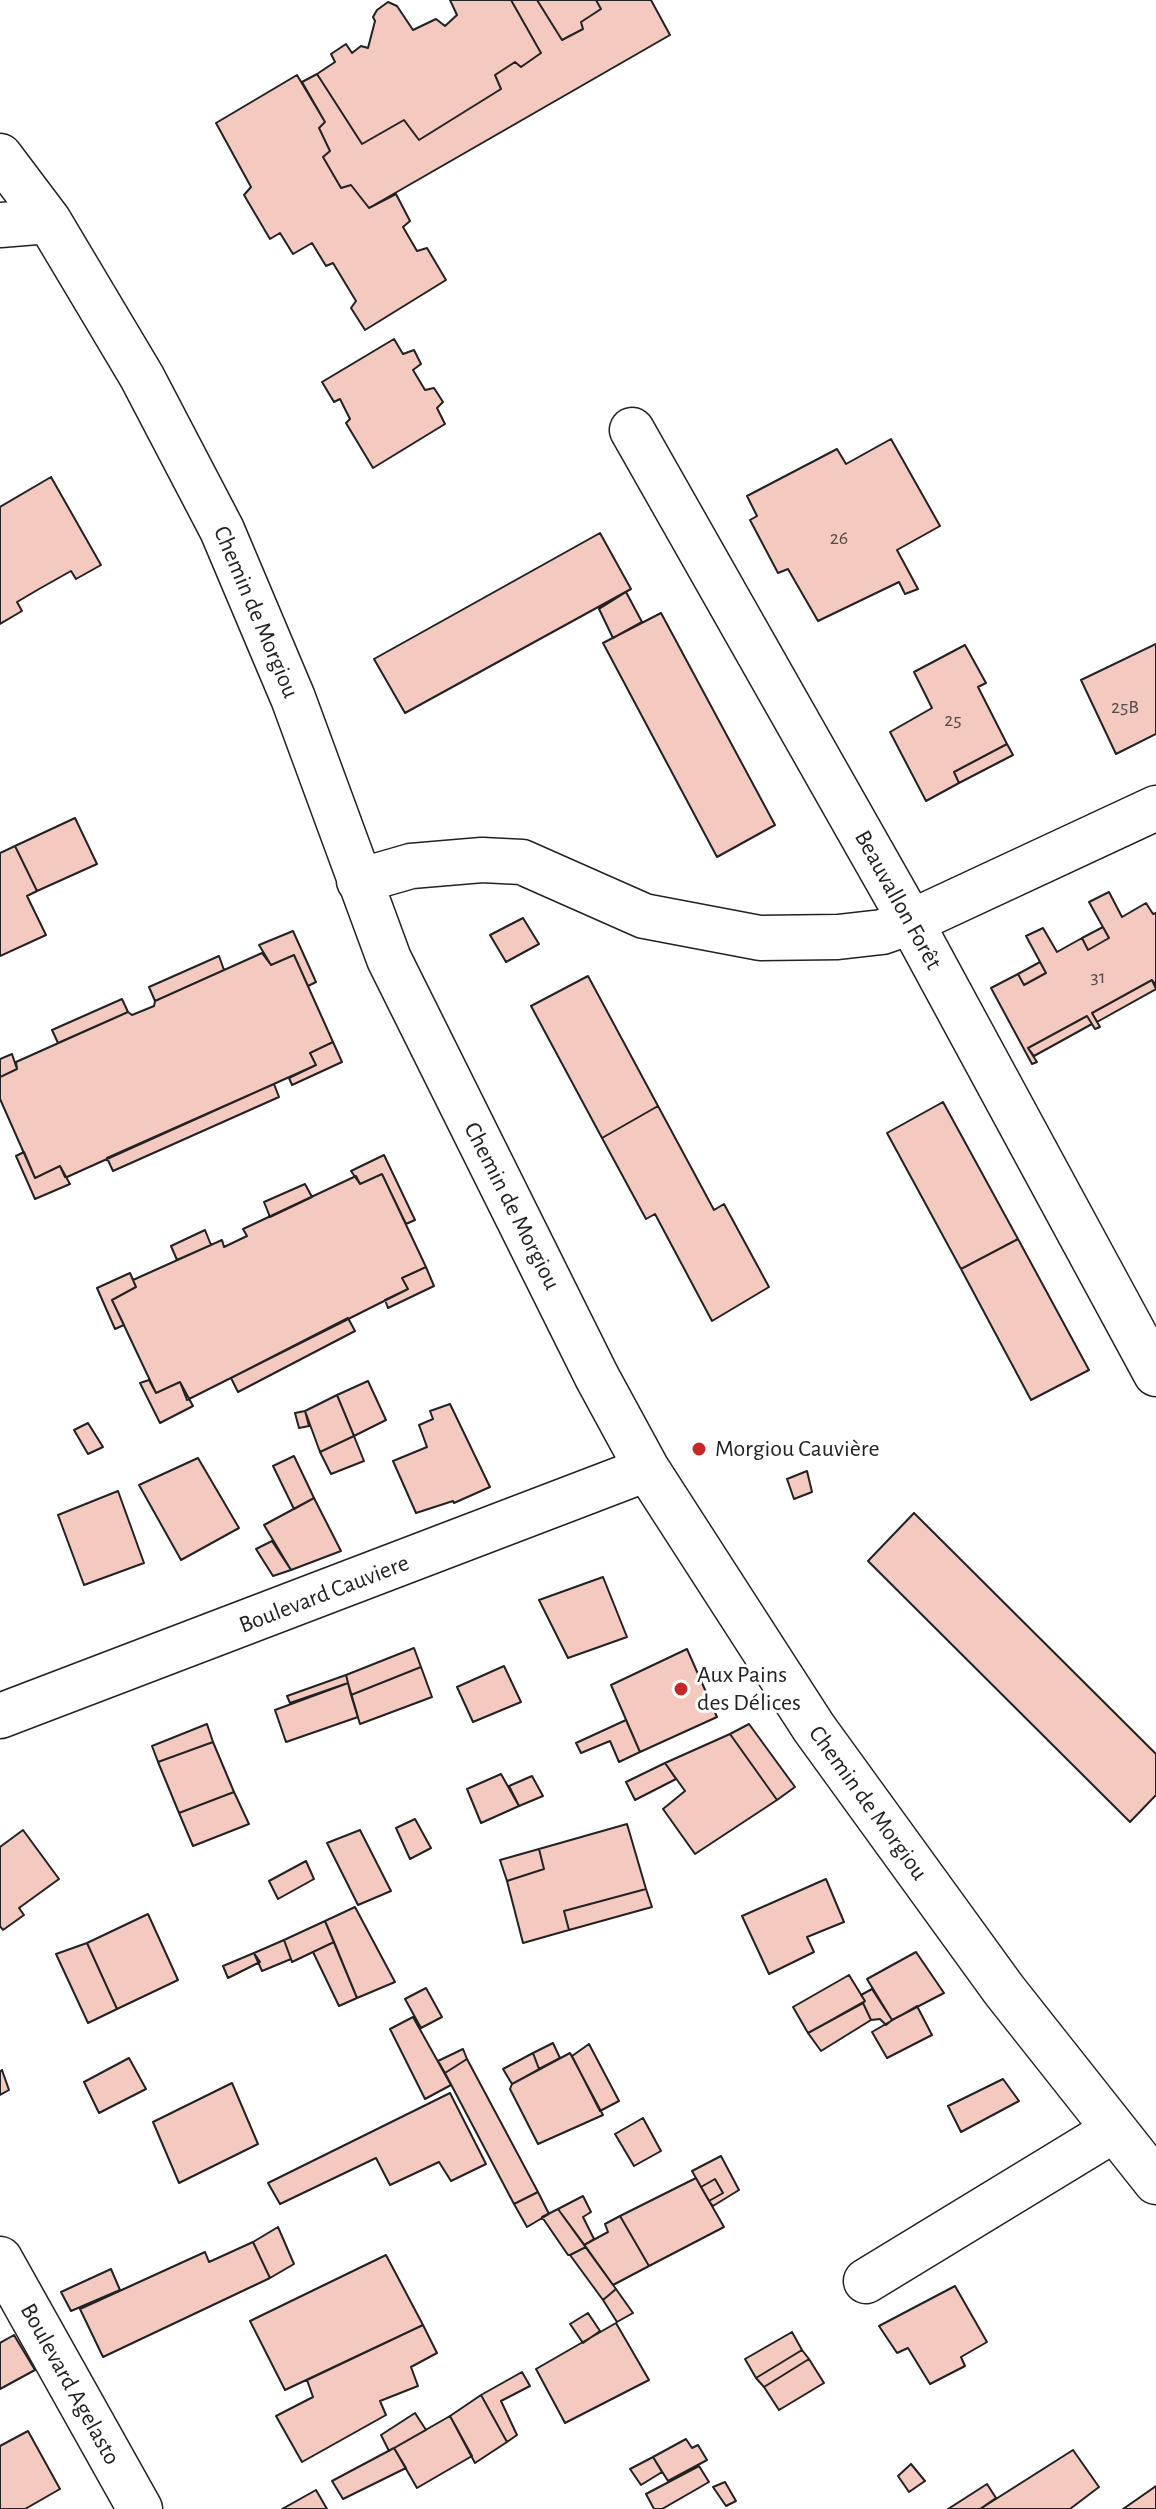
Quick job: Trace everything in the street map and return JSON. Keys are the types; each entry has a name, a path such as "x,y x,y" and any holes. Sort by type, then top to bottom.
{"street":[{"name":"Chemin de Morgiou","path":"0,156 49,221 142,377 222,530 293,698 389,959 590,1363 647,1469 814,1728 1004,1990 1156,2182"},
{"path":"0,225 49,221"},
{"name":"Beauvallon Forêt","path":"632,430 911,922 1156,1374"},
{"path":"359,881 411,866 495,860 522,862 644,916 760,938 838,937 882,932 911,922 1156,808"},
{"name":"Boulevard Cauviere","path":"0,1716 647,1469"},
{"path":"866,2281 1114,2130"},
{"name":"Boulevard Agelasto","path":"0,2259 140,2509"}],"building":[{"path":"450,0 511,0 541,53 521,67 515,62 495,75 501,89 419,140 404,120 362,144 317,74 335,62 331,54 346,44 352,53 361,46 368,48 375,21 373,17 388,2 397,6 413,30 436,19 445,26 457,15"},
{"path":"511,0 537,0 562,40 583,29 581,22 601,9 596,0 651,0 670,35 369,208 351,185 341,188 323,157 330,151 319,128 325,122 302,82 317,74 362,144 404,120 419,140 501,89 495,75 515,62 521,67 541,53"},
{"path":"537,0 596,0 601,9 581,22 583,29 562,40"},
{"path":"297,75 325,122 319,128 330,151 323,157 341,188 351,185 369,208 396,194 410,221 403,227 417,251 427,248 446,280 365,330 351,308 356,301 333,263 326,266 312,243 293,254 280,233 270,239 244,195 251,187 216,123"},
{"path":"394,339 403,354 414,350 421,364 413,370 425,390 434,388 443,402 437,408 445,424 373,468 346,423 350,419 340,399 334,402 322,382"},
{"path":"891,439 940,526 897,550 918,589 905,594 899,582 818,621 788,569 778,573 750,520 757,516 747,496 837,449 846,464"},
{"path":"51,477 101,565 76,579 71,571 39,589 17,602 22,611 0,624 0,507"},
{"path":"600,533 631,589 405,713 374,659"},
{"path":"626,592 642,622 613,638 599,609"},
{"path":"661,613 775,825 717,857 603,643"},
{"path":"1156,644 1156,734 1116,754 1081,680"},
{"path":"965,645 986,683 978,687 1007,744 954,772 959,783 926,801 890,732 932,708 914,672"},
{"path":"1007,744 1013,755 959,783 954,772"},
{"path":"75,818 97,864 37,891 15,846"},
{"path":"15,846 37,891 27,896 46,935 0,956 0,853"},
{"path":"1109,892 1122,917 1146,903 1153,914 1156,913 1156,985 1152,980 1092,1013 1100,1027 1095,1029 1087,1016 1028,1048 1037,1062 1032,1064 991,988 1018,974 1024,985 1046,973 1026,936 1043,928 1057,952 1082,938 1088,950 1109,938 1089,902"},
{"path":"523,918 539,944 506,962 490,935"},
{"path":"1103,927 1109,938 1088,950 1082,938"},
{"path":"293,931 316,982 308,986 294,955 271,965 259,945"},
{"path":"262,953 271,965 294,955 333,1042 310,1053 316,1065 67,1177 60,1166 35,1178 0,1099 0,1077 17,1069 16,1062 128,1012 132,1015 154,1006 155,1001"},
{"path":"219,956 224,970 155,1001 149,987"},
{"path":"1040,962 1046,973 1024,985 1018,974"},
{"path":"588,976 658,1106 602,1138 531,1006"},
{"path":"1152,980 1156,989 1097,1022 1092,1013"},
{"path":"122,999 128,1012 58,1043 52,1030"},
{"path":"1087,1016 1092,1024 1034,1056 1028,1048"},
{"path":"333,1042 342,1062 292,1085 289,1078 316,1065 310,1053"},
{"path":"12,1054 17,1069 0,1077 0,1059"},
{"path":"274,1084 279,1097 113,1171 107,1158"},
{"path":"943,1102 1018,1239 961,1269 887,1133"},
{"path":"658,1106 714,1210 724,1204 769,1287 712,1321 655,1214 646,1219 602,1138"},
{"path":"24,1152 35,1178 60,1166 70,1184 35,1199 16,1156"},
{"path":"384,1155 415,1220 406,1224 382,1174 360,1184 351,1171"},
{"path":"382,1174 426,1267 402,1278 408,1289 187,1400 180,1382 156,1393 112,1300 136,1287 133,1280 222,1240 224,1247 247,1236 243,1229 356,1176 360,1184"},
{"path":"305,1184 312,1197 270,1217 264,1202"},
{"path":"205,1230 211,1245 177,1260 171,1246"},
{"path":"1018,1239 1089,1370 1031,1400 961,1269"},
{"path":"426,1267 434,1286 388,1308 385,1300 408,1289 402,1278"},
{"path":"130,1273 136,1287 112,1300 124,1325 115,1329 97,1288"},
{"path":"348,1318 355,1331 238,1392 231,1378"},
{"path":"149,1380 156,1393 180,1382 193,1406 160,1423 140,1383"},
{"path":"368,1381 386,1420 354,1436 337,1395"},
{"path":"337,1395 354,1436 320,1452 305,1411"},
{"path":"450,1404 490,1487 454,1503 416,1513 393,1461 427,1447 419,1425 433,1419 430,1411"},
{"path":"305,1411 309,1426 299,1428 295,1413"},
{"path":"88,1423 103,1447 88,1454 74,1430"},
{"path":"354,1436 364,1461 331,1474 320,1452"},
{"path":"294,1456 314,1498 294,1509 273,1466"},
{"path":"198,1458 239,1528 181,1560 139,1485"},
{"path":"807,1471 812,1492 794,1499 787,1479"},
{"path":"118,1491 144,1563 84,1585 58,1515"},
{"path":"314,1498 341,1551 291,1570 264,1525"},
{"path":"914,1513 1156,1754 1156,1795 1130,1822 868,1561"},
{"path":"272,1541 291,1570 273,1576 256,1549"},
{"path":"603,1577 627,1637 568,1658 539,1600"},
{"path":"414,1648 421,1667 351,1695 346,1675"},
{"path":"687,1649 717,1717 640,1752 611,1685"},
{"path":"504,1666 521,1702 473,1722 457,1687"},
{"path":"421,1667 432,1697 360,1724 351,1695"},
{"path":"346,1675 348,1683 290,1703 287,1696"},
{"path":"348,1683 358,1717 286,1742 275,1710"},
{"path":"626,1720 640,1752 619,1762 610,1741 581,1753 576,1743"},
{"path":"207,1724 213,1742 158,1762 152,1746"},
{"path":"749,1724 795,1787 777,1800 730,1734"},
{"path":"730,1734 777,1800 695,1854 663,1809 685,1791 665,1763"},
{"path":"213,1742 234,1792 179,1813 158,1762"},
{"path":"665,1763 676,1779 635,1800 626,1782"},
{"path":"501,1774 519,1806 481,1823 467,1789"},
{"path":"532,1776 543,1796 519,1806 509,1786"},
{"path":"234,1792 249,1824 193,1846 179,1813"},
{"path":"415,1819 431,1848 410,1859 396,1828"},
{"path":"627,1824 646,1889 564,1911 569,1930 523,1943 507,1881 544,1869 539,1849"},
{"path":"23,1830 59,1879 19,1908 24,1915 3,1930 0,1926 0,1847"},
{"path":"360,1830 391,1891 358,1905 327,1843"},
{"path":"539,1849 544,1869 507,1881 500,1860"},
{"path":"306,1861 314,1879 278,1899 269,1881"},
{"path":"826,1879 844,1922 807,1937 814,1952 769,1974 742,1916"},
{"path":"646,1889 652,1907 569,1930 564,1911"},
{"path":"355,1907 395,1982 357,1998 325,1921"},
{"path":"148,1914 178,1980 117,2009 87,1943"},
{"path":"325,1921 334,1942 292,1962 284,1940"},
{"path":"284,1940 291,1959 262,1971 254,1953"},
{"path":"334,1942 357,1998 339,2006 313,1952"},
{"path":"87,1943 117,2009 88,2023 56,1954"},
{"path":"916,1952 944,1993 892,2020 867,1979"},
{"path":"254,1953 260,1962 228,1978 223,1966"},
{"path":"849,1975 865,2001 808,2033 793,2007"},
{"path":"426,1988 442,2017 421,2028 405,1999"},
{"path":"872,1989 892,2020 886,2025 880,2019 871,2020 863,2003 865,2001 861,1995"},
{"path":"863,2003 871,2020 821,2051 808,2033"},
{"path":"917,2006 932,2035 887,2058 872,2032"},
{"path":"413,2017 451,2085 425,2099 390,2029"},
{"path":"553,2043 560,2058 539,2069 533,2053"},
{"path":"589,2044 619,2101 600,2111 572,2056"},
{"path":"463,2049 467,2059 445,2073 438,2061"},
{"path":"533,2053 539,2069 512,2084 503,2069"},
{"path":"570,2053 603,2115 538,2144 510,2089 512,2084"},
{"path":"129,2058 146,2089 99,2113 84,2082"},
{"path":"467,2059 538,2192 514,2204 445,2073"},
{"path":"2,2070 9,2090 0,2095 0,2072"},
{"path":"1003,2079 1019,2101 961,2132 948,2106"},
{"path":"232,2083 258,2144 179,2183 153,2122"},
{"path":"450,2093 486,2164 451,2181 439,2162 390,2185 376,2158 280,2204 268,2183"},
{"path":"643,2118 661,2151 634,2166 615,2134"},
{"path":"721,2156 739,2190 713,2206 709,2201 723,2193 715,2179 701,2187 692,2171"},
{"path":"696,2178 724,2227 649,2266 620,2216"},
{"path":"715,2179 723,2193 709,2201 701,2187"},
{"path":"538,2192 549,2214 527,2227 514,2204"},
{"path":"583,2196 591,2212 583,2217 594,2239 584,2245 558,2209"},
{"path":"558,2209 586,2247 570,2255 542,2217"},
{"path":"620,2216 649,2266 613,2285 584,2245 608,2232 605,2224"},
{"path":"278,2227 294,2264 270,2278 253,2242"},
{"path":"253,2242 270,2278 103,2357 80,2309 205,2252 209,2262"},
{"path":"586,2247 616,2289 603,2300 570,2255"},
{"path":"386,2255 423,2325 285,2390 250,2321"},
{"path":"111,2269 120,2290 71,2311 61,2292"},
{"path":"955,2286 987,2342 961,2357 965,2366 930,2384 908,2348 897,2353 879,2326"},
{"path":"616,2289 633,2313 617,2322 603,2300"},
{"path":"588,2313 600,2331 583,2343 570,2324"},
{"path":"616,2323 649,2380 565,2423 536,2369"},
{"path":"423,2325 437,2353 411,2367 418,2386 380,2401 386,2415 302,2462 276,2416 313,2397 307,2380"},
{"path":"792,2332 802,2350 756,2378 745,2359"},
{"path":"14,2335 35,2370 0,2389 0,2343"},
{"path":"802,2350 809,2359 764,2387 756,2378"},
{"path":"809,2359 824,2383 779,2410 764,2387"},
{"path":"522,2372 530,2386 501,2401 517,2435 507,2442 481,2395"},
{"path":"481,2395 507,2442 475,2463 450,2416"},
{"path":"415,2413 426,2430 389,2451 381,2435"},
{"path":"450,2416 472,2456 417,2488 394,2448"},
{"path":"28,2431 60,2489 25,2509 0,2509 0,2446"},
{"path":"686,2439 692,2448 698,2445 707,2460 668,2481 653,2457"},
{"path":"394,2448 406,2468 343,2499 332,2481"},
{"path":"1073,2450 1099,2487 1070,2509 980,2509"},
{"path":"653,2457 662,2472 641,2485 630,2469"},
{"path":"911,2464 925,2481 909,2492 898,2476"},
{"path":"699,2466 709,2482 662,2509 654,2509 646,2494"},
{"path":"725,2482 736,2501 726,2506 713,2487"},
{"path":"987,2484 996,2498 980,2509 948,2509"},
{"path":"1156,2486 1156,2509 1123,2509"},
{"path":"316,2490 327,2509 282,2509"}],"place":[{"name":"Morgiou Cauvière","path":"699,1449"},
{"name":"Aux Pains des Délices","path":"681,1689"}]}
